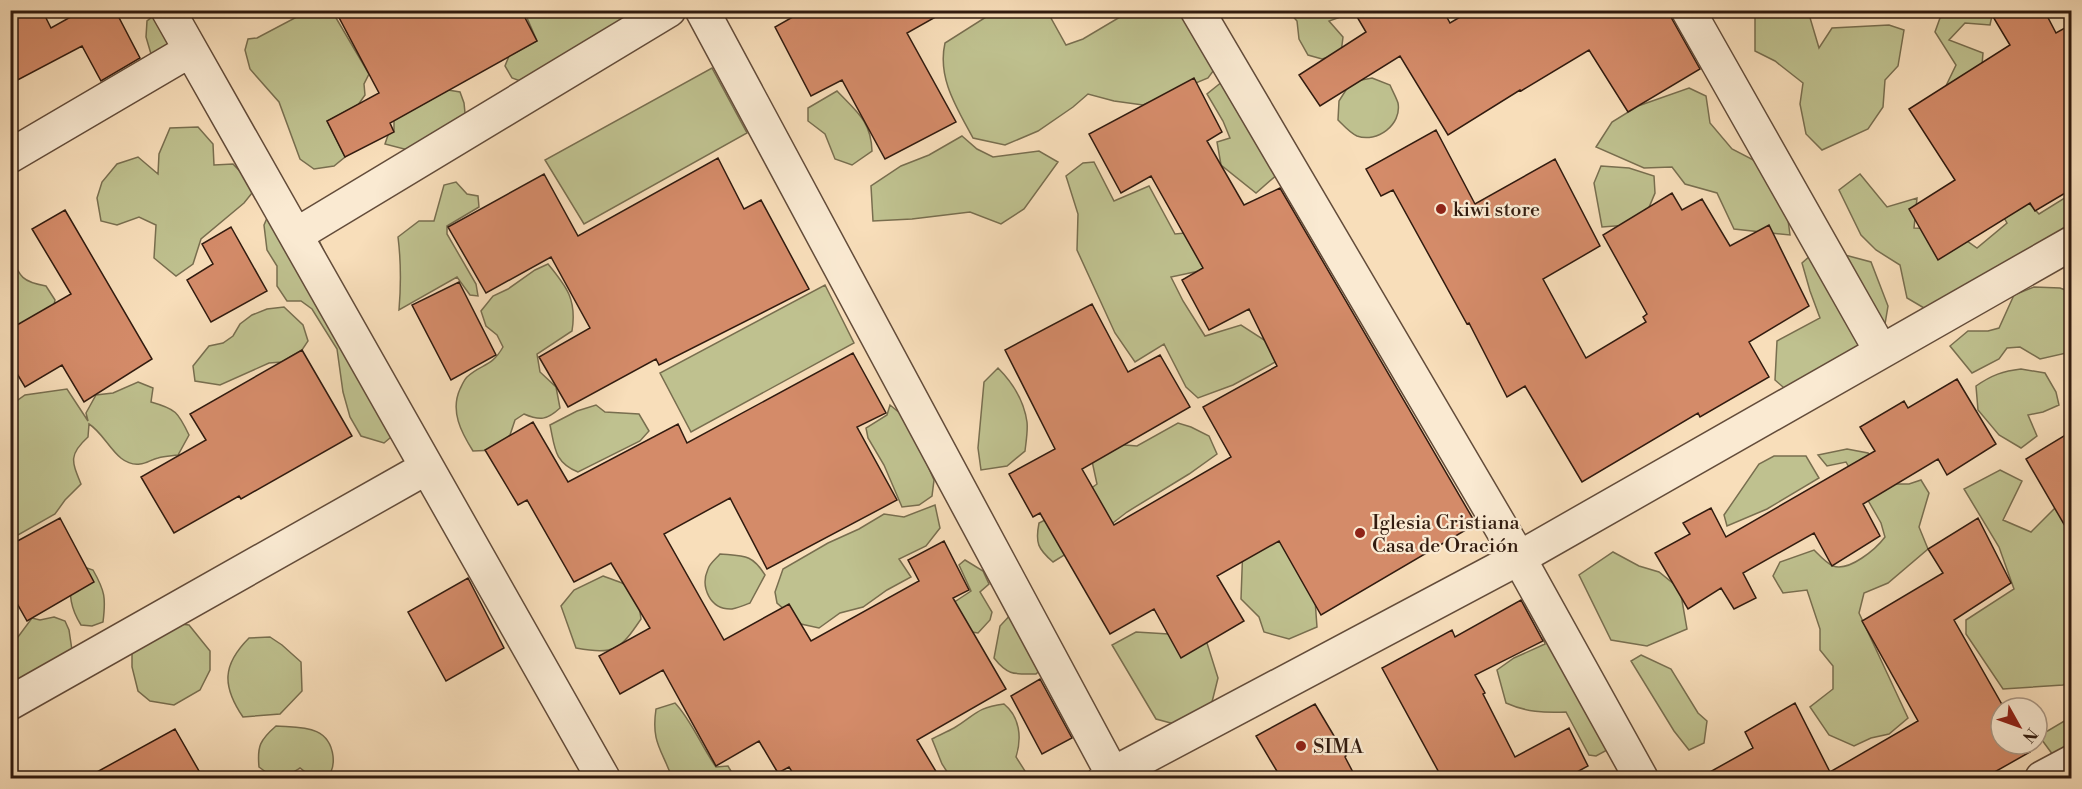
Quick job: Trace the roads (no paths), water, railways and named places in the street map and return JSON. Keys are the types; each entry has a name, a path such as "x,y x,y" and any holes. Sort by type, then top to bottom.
{"street":[{"path":"168,10 189,51 296,235 603,778"},
{"path":"296,235 669,10"},
{"path":"702,10 1109,777 1519,558 2072,243"},
{"path":"1197,10 1519,558 1641,778"},
{"path":"1688,10 1881,351"},
{"path":"10,156 189,51"},
{"path":"10,703 426,468"},
{"path":"2042,778 2072,762"}],"place":[{"name":"kiwi store","path":"1441,209"},
{"name":"Iglesia Cristiana Casa de Oración","path":"1360,533"},
{"name":"SIMA","path":"1301,746"}]}
